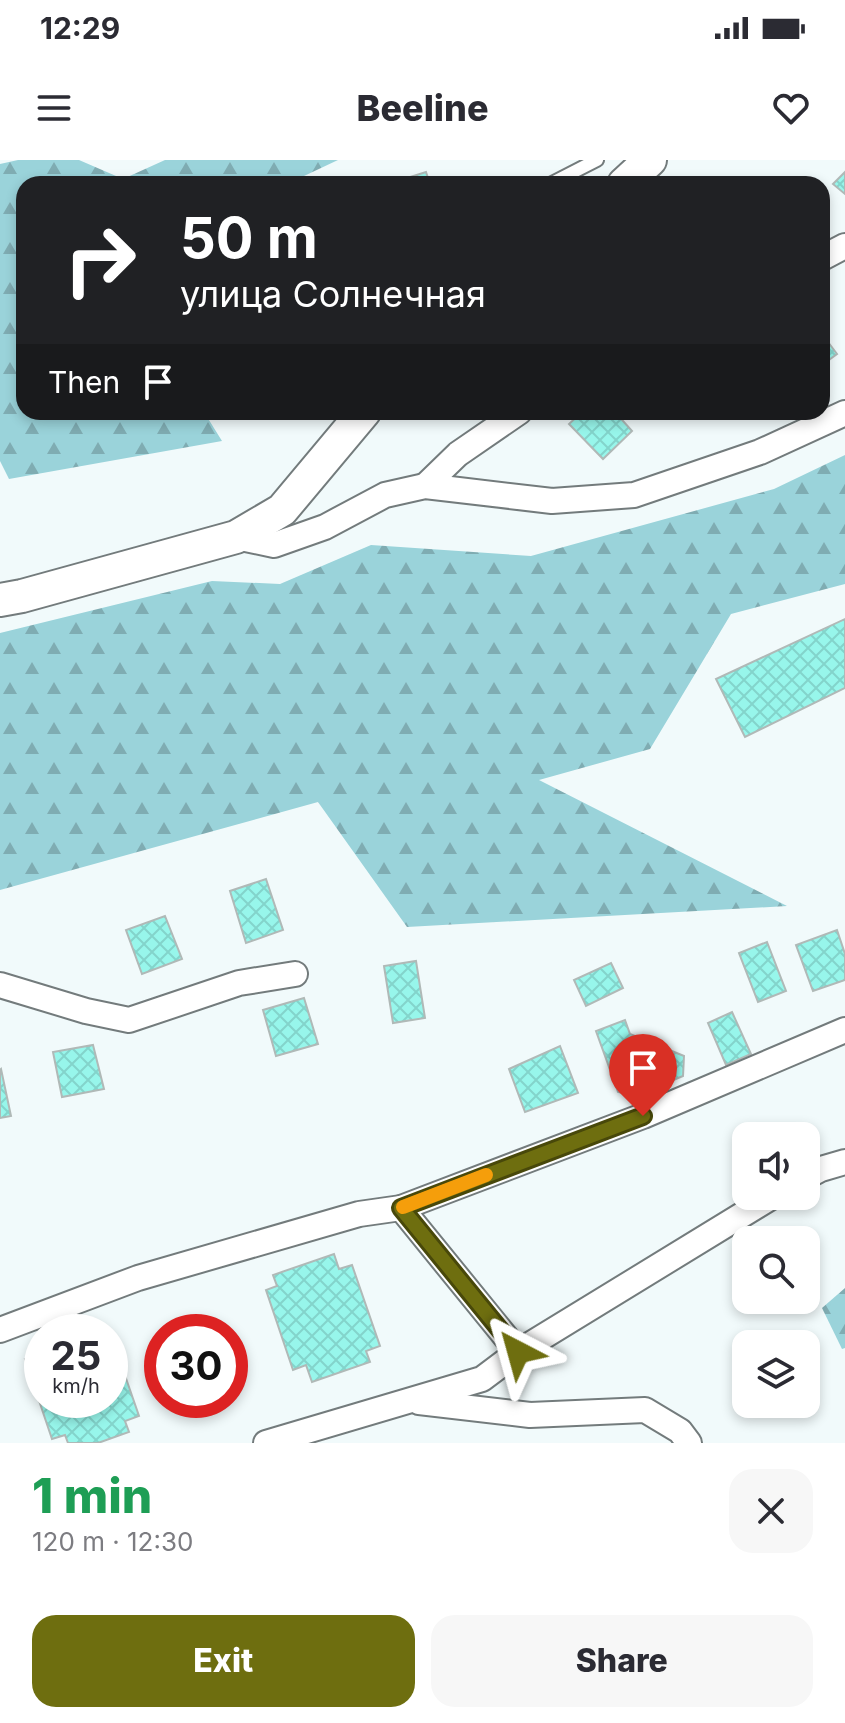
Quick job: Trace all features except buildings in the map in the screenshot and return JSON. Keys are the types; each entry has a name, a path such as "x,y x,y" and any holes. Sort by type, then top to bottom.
{"street":[{"path":"633,176 650,160"},
{"path":"0,600 236,537 282,510 357,420"},
{"path":"425,486 458,454 507,420"},
{"path":"236,537 274,545 325,527 385,495 425,486 552,501 634,495 760,452 830,420"},
{"path":"0,985 86,1011 129,1020 239,983 295,974"},
{"path":"0,1330 138,1278 359,1214 401,1208 643,1116 845,1030"},
{"path":"820,1170 845,1162"},
{"path":"401,1208 518,1352"},
{"path":"266,1443 482,1379 518,1352 750,1210"},
{"path":"408,1401 530,1415 645,1410 680,1431 689,1443"}],"lane":[{"path":"566,176 597,160"}],"green space":[{"path":"18,160 79,160 116,176 16,176 16,420 209,420 222,441 9,479 0,461 0,164"},
{"path":"165,160 338,160 304,176 130,176"},
{"path":"845,455 845,584 731,614 650,749 539,780 787,906 407,927 318,802 0,890 0,633 212,581 280,584 371,545 531,556 774,489"},
{"path":"845,1288 845,1348 842,1349 822,1308"}],"slow traffic":[{"path":"403,1207 486,1175"}],"route":[{"path":"518,1352 401,1208 643,1116"}]}
